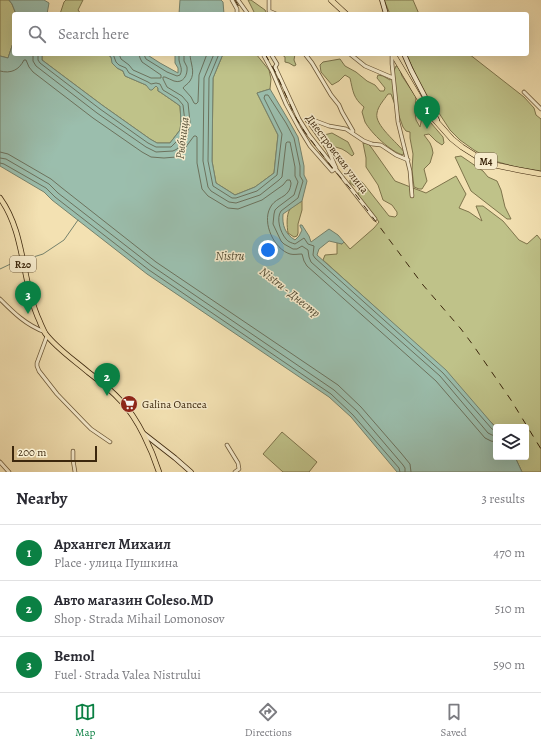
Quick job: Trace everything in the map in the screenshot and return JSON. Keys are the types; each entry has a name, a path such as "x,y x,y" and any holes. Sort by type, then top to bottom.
{"highway":[{"path":"331,0 342,12"},
{"name":"M4","path":"393,56 427,111 452,139 462,147 481,159 495,165 541,174"}],"main road":[{"name":"R20","path":"0,198 5,204 12,219 19,242 33,306 46,334 54,343 118,398 128,409 141,431 159,472"}],"street":[{"path":"232,0 237,12"},
{"path":"238,0 247,12"},
{"path":"269,0 269,11 271,12"},
{"path":"382,0 385,12"},
{"path":"263,56 272,71 286,104 299,128 310,146 332,171 336,168 333,160 307,120 313,120 329,126 346,128 364,141 381,145 396,155 408,160"},
{"name":"Днестровская улица","path":"272,56 277,64 275,67 299,119 318,146 376,219"},
{"path":"307,56 339,105 353,131 352,133"},
{"path":"352,56 365,66 394,78"},
{"path":"392,56 398,122 408,160 412,196"},
{"path":"405,56 441,127"},
{"path":"524,92 541,109"},
{"path":"0,299 22,320 46,334 37,366 39,371 57,394 85,423 110,442"},
{"path":"141,431 191,472"},
{"path":"227,445 238,463 239,469 235,472"},
{"path":"73,451 75,472"},
{"path":"0,462 9,472"}],"green space":[{"path":"0,0 9,0 15,12 12,12 12,46 8,58 0,56"},
{"path":"66,0 83,0 78,10 80,12 61,12"},
{"path":"248,0 251,0 266,12 254,12"},
{"path":"384,0 413,0 418,12 389,12"},
{"path":"42,56 110,56 117,68 123,71 125,76 146,85 152,90 156,86 158,91 180,106 180,130 170,143 157,143 102,105 42,60"},
{"path":"222,56 258,56 269,70 271,79 270,89 257,93 278,135 274,173 255,187 235,195 216,183 212,161 213,78"},
{"path":"284,56 295,56 294,60 296,65 294,66 285,62"},
{"path":"407,56 472,56 524,97 534,108 536,115 541,119 541,171 516,167 491,160 474,150 460,140 450,130 437,110 426,97"},
{"path":"340,59 345,66 375,85 380,91 384,91 385,88 377,78 378,75 390,80 396,66 399,67 402,76 416,97 416,120 420,127 422,117 425,116 443,137 444,143 442,145 429,134 424,135 430,143 433,153 430,163 424,169 427,181 422,189 414,187 412,170 413,154 410,132 406,131 403,127 391,94 388,94 380,105 377,118 379,123 404,152 403,155 387,146 376,136 365,122 362,112 364,107 360,104 353,91 350,78 345,75 332,85 321,72 320,65 323,62"},
{"path":"332,133 348,142 354,154 352,156 342,149 327,143 323,137 324,135"},
{"path":"363,143 368,144 371,147 395,181 426,193 456,176 466,194 459,208 469,212 482,221 476,206 483,206 503,221 519,240 527,244 537,235 541,240 541,472 522,472 516,460 529,460 529,424 493,424 385,316 323,260 325,255 337,254 337,242 342,244 344,242 350,249 379,222 359,196 359,189 350,183 350,180 355,177 363,183 389,216 395,217 397,215 397,212 392,205 383,200 378,185 366,167"},
{"path":"461,156 483,171 488,177 497,181 505,207 511,219 507,219 471,191 455,157"},
{"path":"302,201 298,233 297,236 294,237 288,233 288,214 290,209"},
{"path":"282,432 317,462 309,472 283,472 263,454"}],"water":[{"path":"9,0 44,0 49,3 47,12 15,12"},
{"path":"180,0 221,0 223,2 224,12 179,12"},
{"name":"Nistru","path":"12,46 12,56 42,56 42,60 150,139 157,143 170,143 180,130 180,106 158,91 156,86 150,90 146,85 125,76 123,71 112,63 110,56 149,56 178,73 178,68 175,63 175,56 222,56 213,78 212,161 216,183 235,195 255,187 274,173 278,135 257,93 270,89 298,137 304,166 304,175 307,181 302,201 283,214 283,222 287,232 295,240 302,230 300,225 302,225 311,242 329,229 338,235 344,242 342,244 329,241 319,249 317,255 446,370 493,425 493,460 516,460 522,472 397,472 351,417 329,397 147,274 52,200 44,192 0,166 0,56 8,58"}],"waterway":[{"path":"27,259 43,254 64,240 78,220"},
{"path":"0,269 19,260"}],"railway":[{"path":"235,0 242,12"},
{"path":"266,56 276,73 295,116 304,131 334,170 356,195 423,285 473,345 511,400 541,449"}],"place":[{"name":"Архангел Михаил","path":"427,129"},
{"name":"Bemol","path":"28,314"},
{"name":"Авто магазин Coleso.MD","path":"107,396"},
{"name":"Galina Oancea","path":"129,404"}],"water label":[{"name":"Рыбница","path":"182,138"},
{"name":"Nistru - Днестр","path":"290,292"}]}
